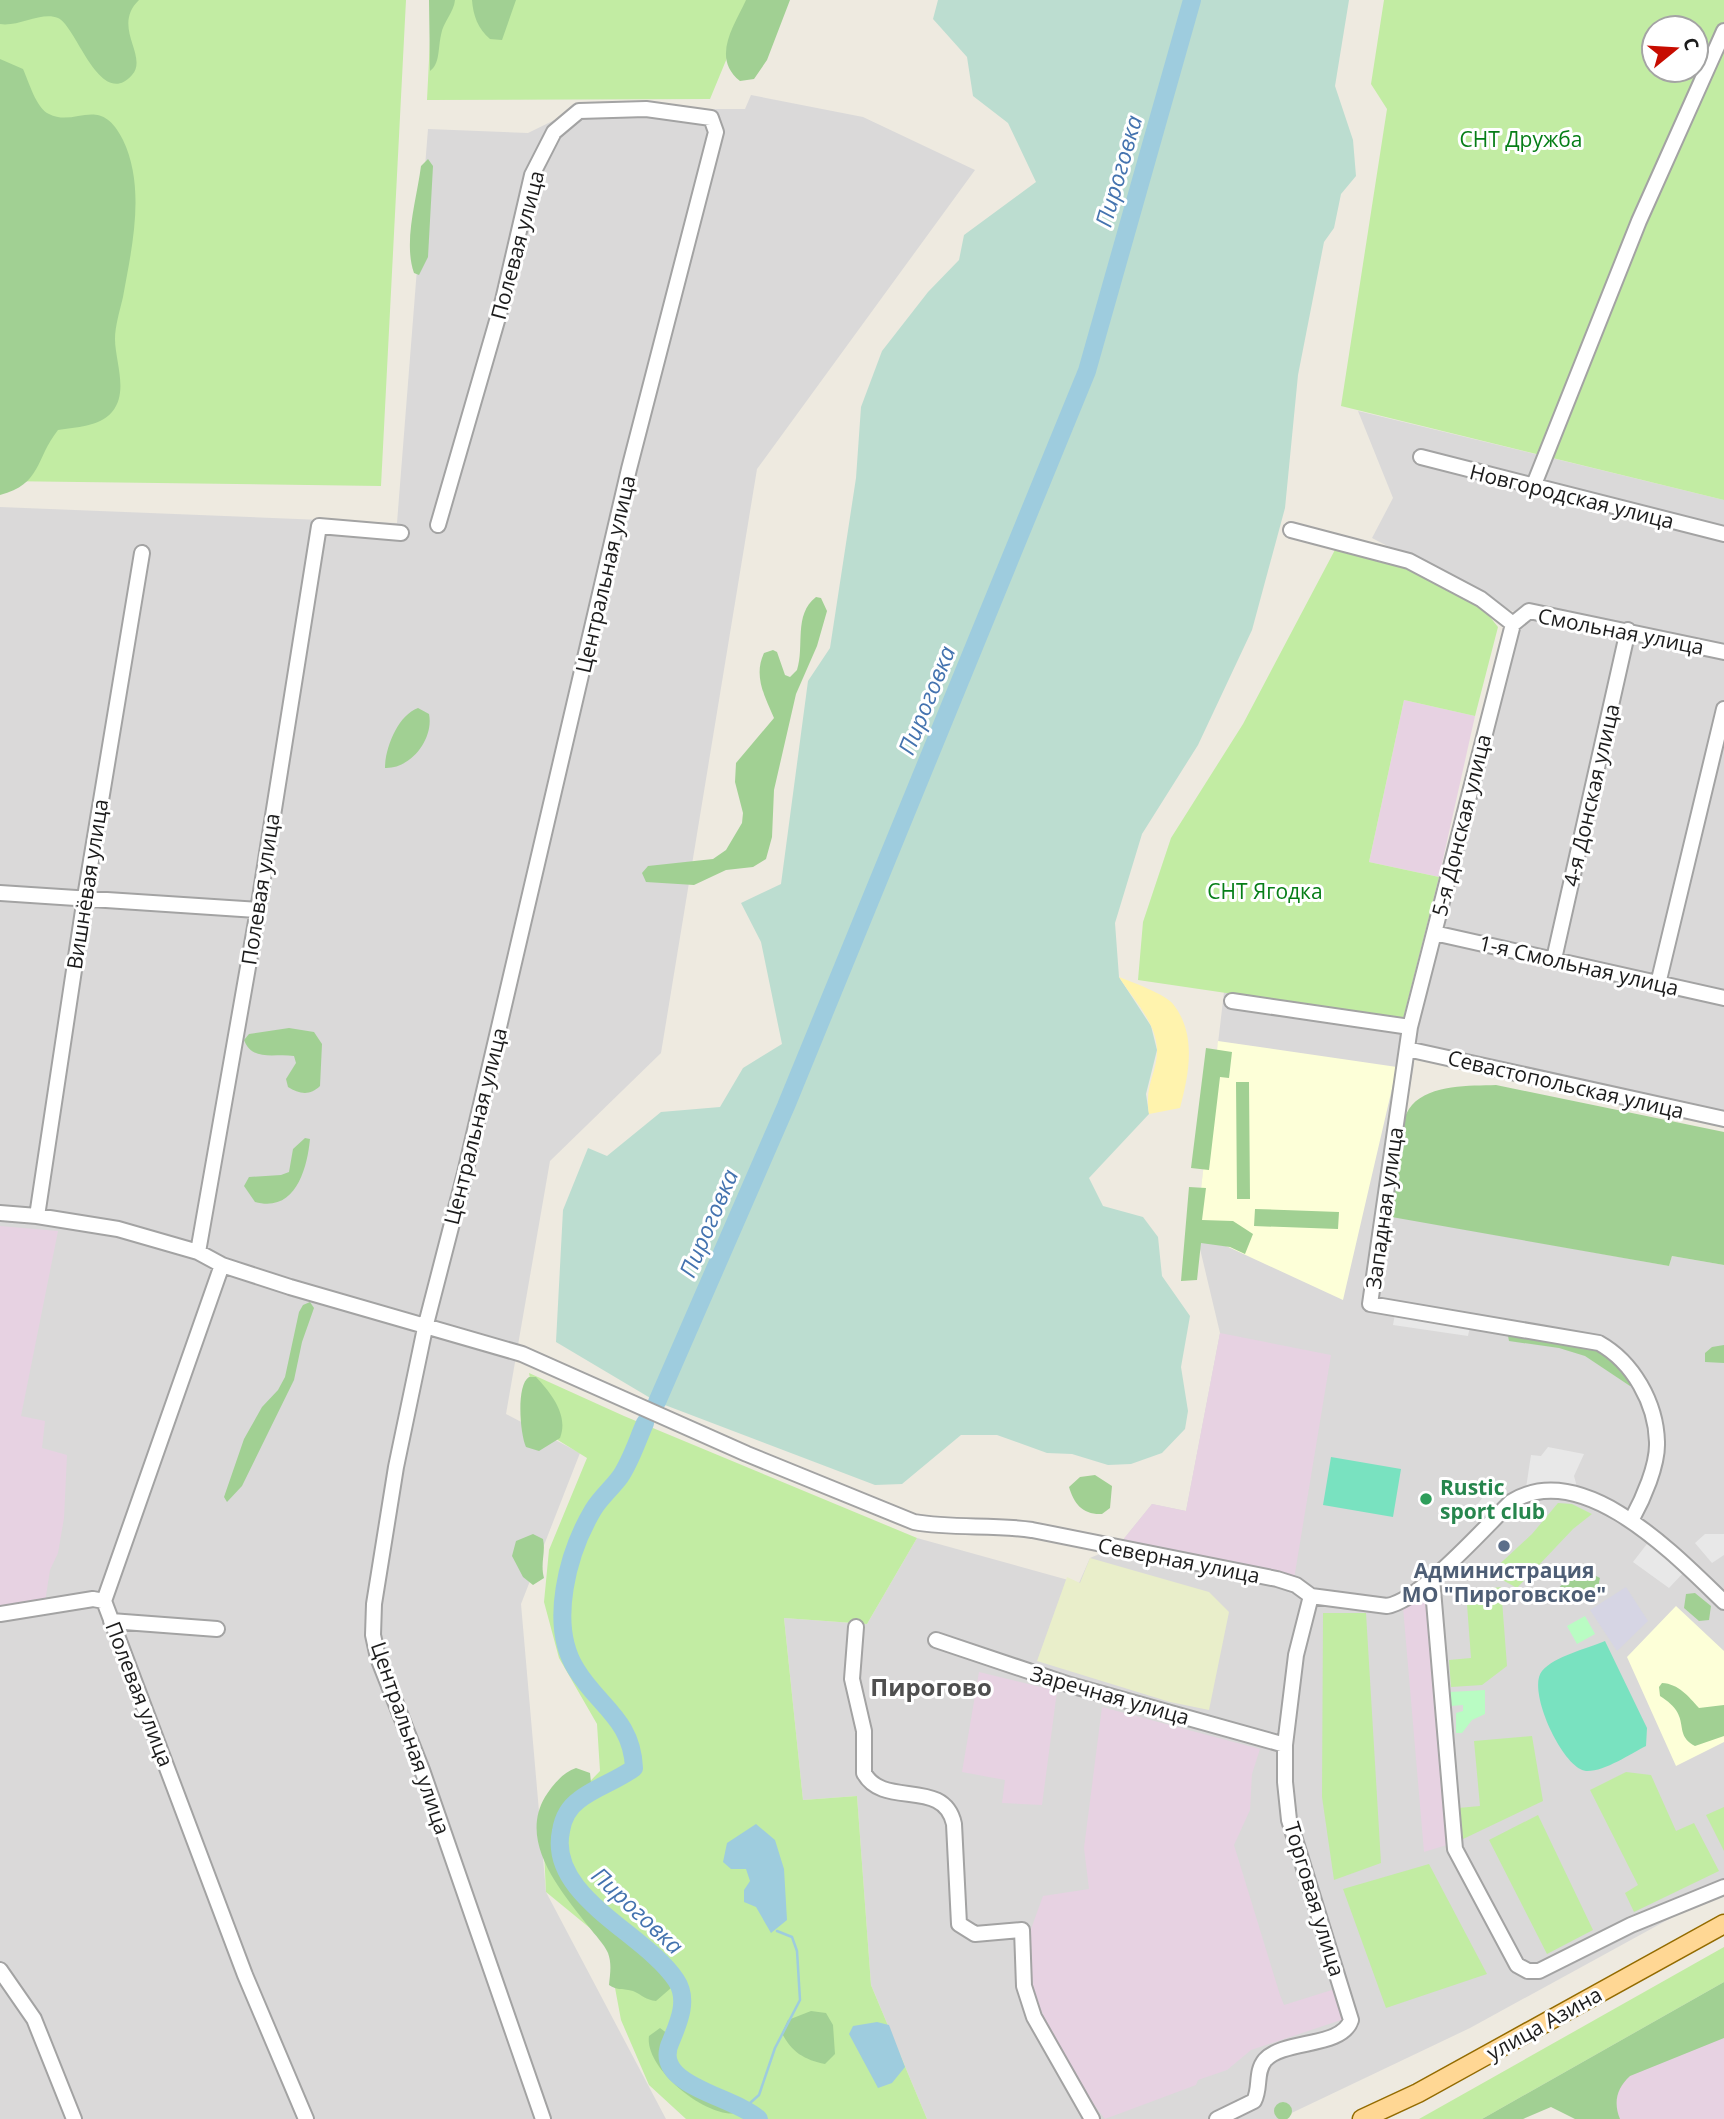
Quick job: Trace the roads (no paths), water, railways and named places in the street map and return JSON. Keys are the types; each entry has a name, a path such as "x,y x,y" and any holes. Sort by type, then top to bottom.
{"main road":[{"name":"улица Азина","path":"1362,2119 1418,2093 1724,1924"}],"street":[{"path":"1533,486 1639,220 1724,31"},
{"name":"Полевая улица","path":"438,525 503,300 532,175 554,132 579,110 646,109 707,116 714,122"},
{"name":"Центральная улица","path":"543,2119 422,1770 378,1658 373,1635 374,1604 396,1468 425,1328 484,1094 629,469 716,132 714,122"},
{"name":"Новгородская улица","path":"1421,457 1724,534"},
{"name":"Полевая улица","path":"198,1252 258,910 319,526 401,533"},
{"name":"Смольная улица","path":"1291,530 1409,561 1481,599 1513,624 1529,611 1724,652"},
{"name":"Вишнёвая улица","path":"37,1216 85,897 142,553"},
{"name":"5-я Донская улица","path":"1410,1027 1513,624"},
{"name":"4-я Донская улица","path":"1554,959 1628,630"},
{"path":"1658,984 1724,709"},
{"path":"0,893 258,910"},
{"name":"1-я Смольная улица","path":"1434,933 1724,998"},
{"path":"1232,1001 1410,1027"},
{"name":"Западная улица","path":"1410,1027 1370,1304 1599,1343 1612,1350 1638,1382 1656,1428 1655,1457 1632,1519"},
{"name":"Севастопольская улица","path":"1407,1049 1724,1119"},
{"name":"Северная улица","path":"0,1213 118,1229 198,1252 222,1265 425,1328 522,1354 747,1454 914,1522 933,1525 1000,1525 1032,1530 1277,1579 1296,1585 1311,1596 1387,1606 1398,1604 1432,1578 1511,1502 1527,1494 1561,1492 1583,1496 1632,1519 1724,1602"},
{"name":"Полевая улица","path":"222,1265 104,1601 245,1975 306,2119"},
{"path":"1432,1578 1455,1849 1517,1965 1528,1971 1539,1971 1631,1925 1724,1887"},
{"name":"Торговая улица","path":"1217,2119 1254,2101 1259,2071 1268,2057 1340,2034 1352,2020 1289,1820 1285,1745 1296,1655 1311,1596"},
{"path":"0,1614 93,1599 104,1601"},
{"path":"111,1621 217,1629"},
{"path":"856,1627 852,1679 864,1731 864,1773 879,1789 933,1797 948,1809 954,1824 959,1924 964,1930 975,1934 1023,1930 1024,1986 1034,2017 1092,2119"},
{"name":"Заречная улица","path":"936,1640 1070,1685 1285,1745"},
{"path":"0,1970 34,2019 74,2119"}],"water":[{"path":"756,1824 775,1840 784,1869 787,1920 771,1933 756,1907 744,1902 744,1890 750,1881 746,1869 731,1869 723,1862 727,1843"},
{"path":"877,2022 889,2025 905,2067 892,2083 878,2088 849,2034 853,2026"}],"waterway":[{"name":"Пироговка","path":"657,1402 786,1106 1087,371 1192,0"},
{"name":"Пироговка","path":"645,1423 624,1471 596,1506 584,1527 569,1567 562,1610 563,1631 576,1669 621,1725 632,1751 634,1768 585,1795 572,1806 562,1826 561,1854 569,1875 583,1894 662,1963 680,1987 681,2010 668,2056 672,2069 697,2088 759,2119"},
{"path":"749,2110 750,2103 759,2095 775,2048 800,2000 797,1951 792,1937 777,1931"}],"place":[{"name":"Rustic sport club","path":"1426,1499"},
{"name":"Администрация МО \"Пироговское\"","path":"1504,1546"}],"district":[{"name":"Пирогово","path":"931,1686"}],"park label":[{"name":"СНТ Дружба","path":"1521,139"},
{"name":"СНТ Ягодка","path":"1265,891"}]}
